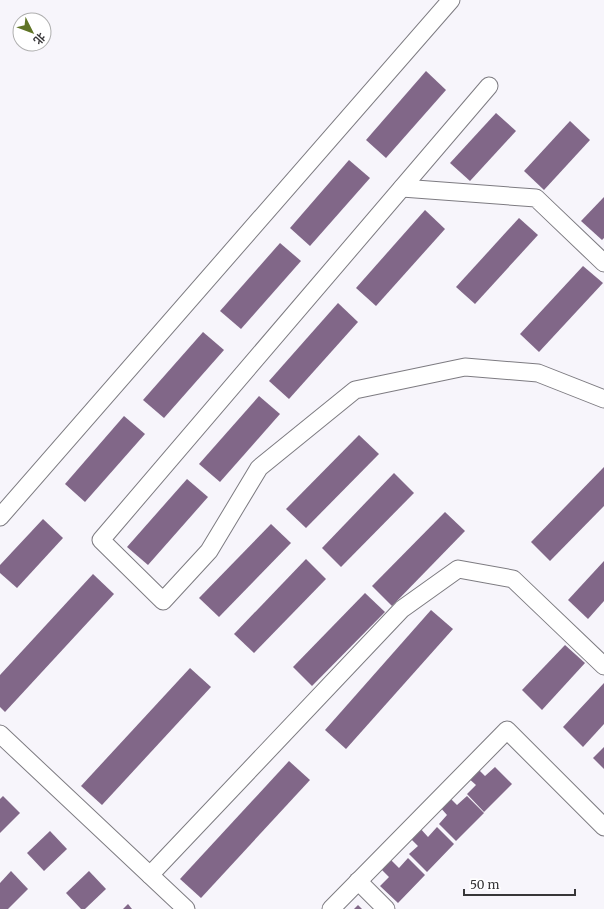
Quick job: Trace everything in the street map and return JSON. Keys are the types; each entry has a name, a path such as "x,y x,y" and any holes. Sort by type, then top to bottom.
{"street":[{"path":"0,517 451,0"},
{"path":"489,86 101,540 163,601 209,551 259,468 355,390 465,367 538,373 604,399"},
{"path":"402,188 536,198 604,264"},
{"path":"150,875 402,609 458,569 514,579 604,666"},
{"path":"330,909 507,730 604,827"},
{"path":"0,734 186,909"},
{"path":"358,881 386,909"}],"building":[{"path":"426,71 446,90 386,158 366,140"},
{"path":"496,113 516,131 470,181 450,163"},
{"path":"570,121 590,140 544,190 524,171"},
{"path":"349,160 370,178 310,246 290,228"},
{"path":"604,197 604,238 602,240 581,221"},
{"path":"425,210 445,229 376,306 356,288"},
{"path":"519,218 538,235 475,304 456,287"},
{"path":"280,243 301,261 241,329 220,311"},
{"path":"583,266 603,283 539,352 520,334"},
{"path":"338,303 358,322 289,399 269,381"},
{"path":"203,332 224,350 164,418 143,400"},
{"path":"259,396 280,414 220,482 199,464"},
{"path":"124,416 145,434 85,502 65,484"},
{"path":"359,435 379,454 306,528 286,509"},
{"path":"604,467 604,506 550,561 531,542"},
{"path":"394,473 414,493 341,567 322,548"},
{"path":"187,479 208,497 148,565 127,547"},
{"path":"445,512 465,531 392,606 372,586"},
{"path":"43,519 63,538 17,588 0,573 0,565"},
{"path":"271,524 291,543 219,617 199,598"},
{"path":"306,559 326,579 254,653 234,634"},
{"path":"604,561 604,601 588,619 568,600"},
{"path":"93,574 114,594 5,712 0,707 0,675"},
{"path":"365,593 385,612 312,686 293,667"},
{"path":"431,610 453,629 346,749 325,730"},
{"path":"565,645 585,663 542,710 522,690"},
{"path":"190,668 211,687 102,805 81,786"},
{"path":"604,683 604,724 583,747 563,727"},
{"path":"604,747 604,769 593,758"},
{"path":"289,761 310,780 201,898 180,879"},
{"path":"476,767 485,776 495,767 512,784 484,812 467,794 476,785 467,777"},
{"path":"3,796 20,813 0,833 0,799"},
{"path":"448,796 457,805 467,796 484,813 456,841 439,824 447,815 439,806"},
{"path":"419,827 428,837 437,827 454,844 427,872 409,854 418,846 409,837"},
{"path":"50,831 67,849 44,871 27,853"},
{"path":"408,858 425,875 398,903 380,886 389,877 380,868 390,859 399,868"},
{"path":"11,871 28,889 8,909 0,909 0,883"},
{"path":"89,871 106,889 85,909 81,909 66,893"},
{"path":"128,904 132,909 123,909"},
{"path":"358,905 362,909 354,909"}]}
